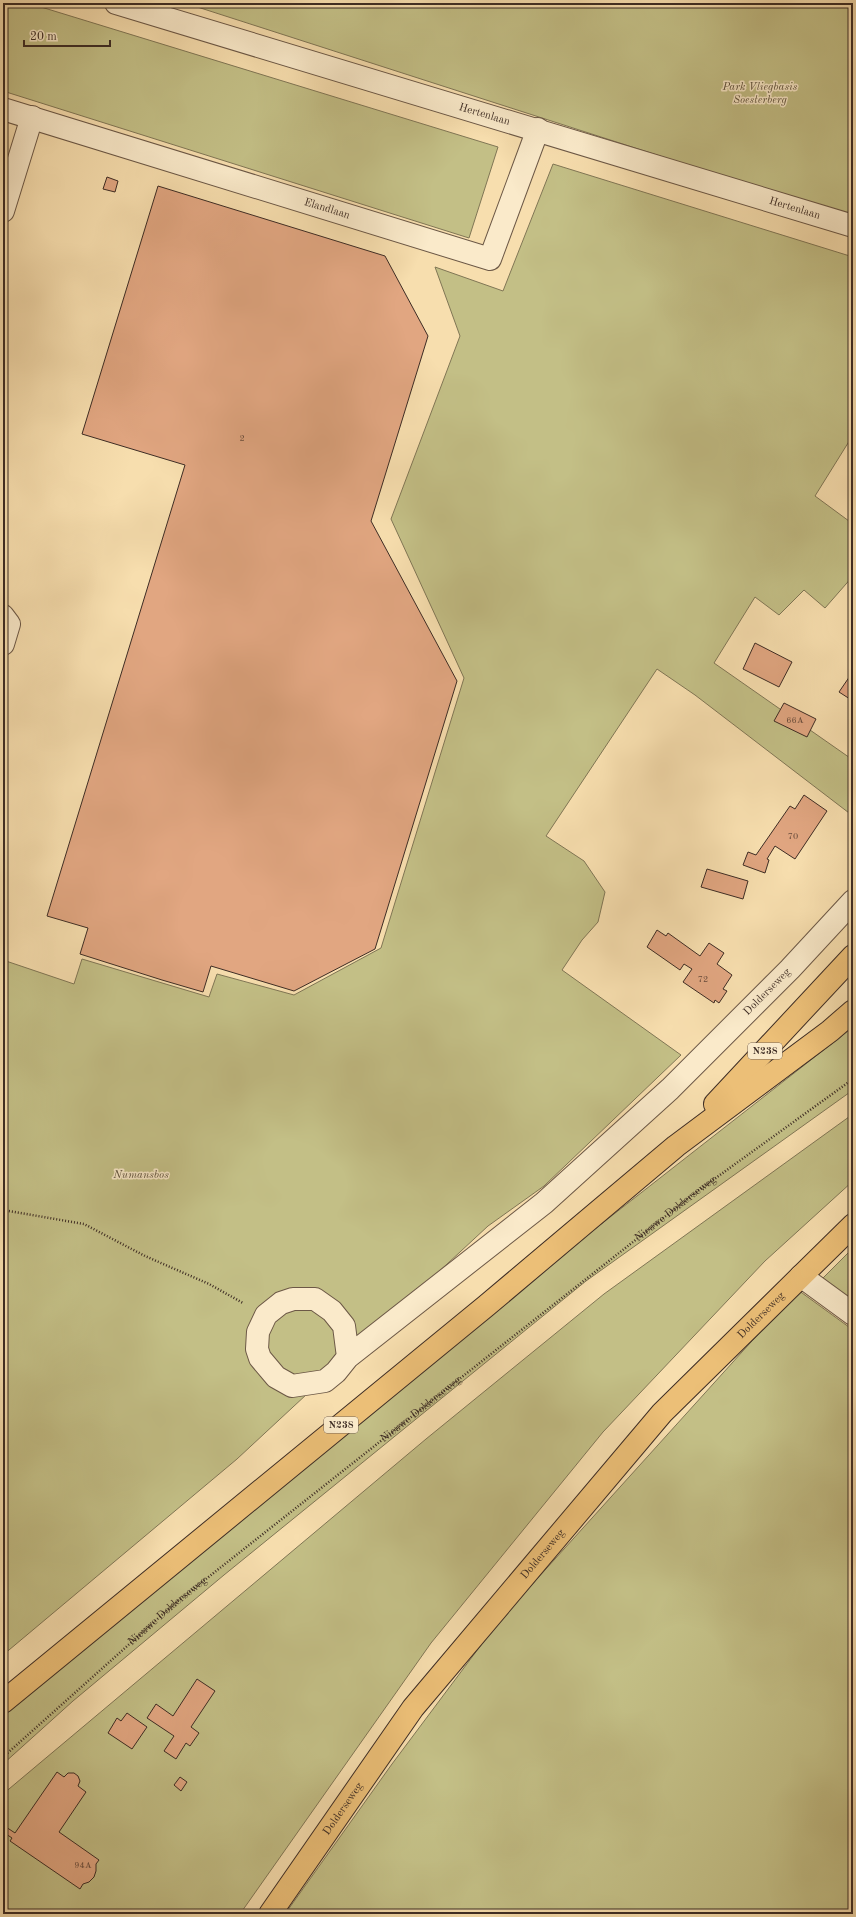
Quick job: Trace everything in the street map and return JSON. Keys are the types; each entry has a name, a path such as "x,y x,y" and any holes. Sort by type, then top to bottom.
{"main road":[{"name":"N238","path":"676,1146 853,956"},
{"name":"N238","path":"3,1702 486,1306 676,1146 830,1031 853,1011"},
{"name":"Dolderseweg","path":"270,1914 413,1708 662,1413 853,1225"}],"street":[{"name":"Hertenlaan","path":"116,3 853,226"},
{"name":"Elandlaan","path":"3,109 490,259 538,130"},
{"path":"3,211 32,117"},
{"path":"3,616 9,624 3,644"},
{"name":"Dolderseweg","path":"348,1357 344,1326 332,1311 315,1299 292,1299 281,1303 266,1315 258,1332 257,1348 260,1358 276,1377 292,1386 325,1381 336,1372 348,1357 544,1203 670,1089 790,969 853,901"},
{"path":"801,1276 853,1314"}],"path":[{"name":"Nieuwe Dolderseweg","path":"3,1757 179,1600 694,1193 853,1079"},
{"path":"3,1210 84,1224 145,1256 209,1284 266,1315"}],"green space":[{"path":"3,3 28,3 498,147 469,238 3,91"},
{"name":"Park Vliegbasis Soesterberg","path":"185,3 853,3 853,218 778,194"},
{"name":"Numansbos","path":"553,164 853,257 853,435 815,496 853,524 853,576 825,608 804,590 779,615 755,597 714,663 853,760 853,816 695,695 657,669 546,836 584,861 605,892 598,922 582,940 562,970 681,1055 544,1186 488,1226 237,1459 3,1655 3,960 74,984 82,959 209,997 217,974 294,995 381,948 464,678 391,519 460,336 435,267 503,291"},
{"path":"853,1027 853,1090 586,1281 224,1575 73,1701 3,1764 3,1716 12,1708 568,1250"},
{"path":"853,1114 853,1181 765,1261 603,1432 431,1643 240,1914 3,1914 3,1794 426,1439 604,1294"},
{"path":"853,1248 853,1301 822,1279"},
{"path":"798,1290 853,1330 853,1914 285,1914 392,1764 499,1621"}],"building":[{"path":"107,177 118,181 115,192 103,189"},
{"path":"158,186 385,256 428,336 371,521 457,681 375,949 294,991 211,966 203,992 162,980 80,954 88,928 47,916 185,465 82,434"},
{"path":"755,643 792,662 779,687 743,669"},
{"path":"853,673 853,701 839,692"},
{"path":"784,703 816,719 807,737 774,721"},
{"path":"804,795 827,811 795,859 775,846 767,859 769,860 765,873 743,865 748,852 756,855 790,806 795,809"},
{"path":"707,869 748,881 743,899 701,887"},
{"path":"657,930 666,936 668,933 700,956 709,943 724,953 717,964 732,975 723,989 727,991 719,1003 715,1000 714,1003 683,982 692,969 684,964 680,970 647,947"},
{"path":"197,1679 215,1691 191,1727 199,1733 190,1746 186,1743 176,1759 164,1751 174,1736 147,1718 156,1704 173,1716"},
{"path":"127,1713 147,1727 132,1749 108,1733 117,1718 121,1721"},
{"path":"57,1772 64,1777 68,1773 74,1773 78,1776 80,1781 78,1786 86,1792 59,1832 99,1860 96,1864 94,1877 89,1882 83,1884 80,1889 10,1841 12,1838 6,1834 3,1835 3,1827 6,1827 15,1833"},
{"path":"180,1777 187,1782 181,1791 174,1785"}]}
